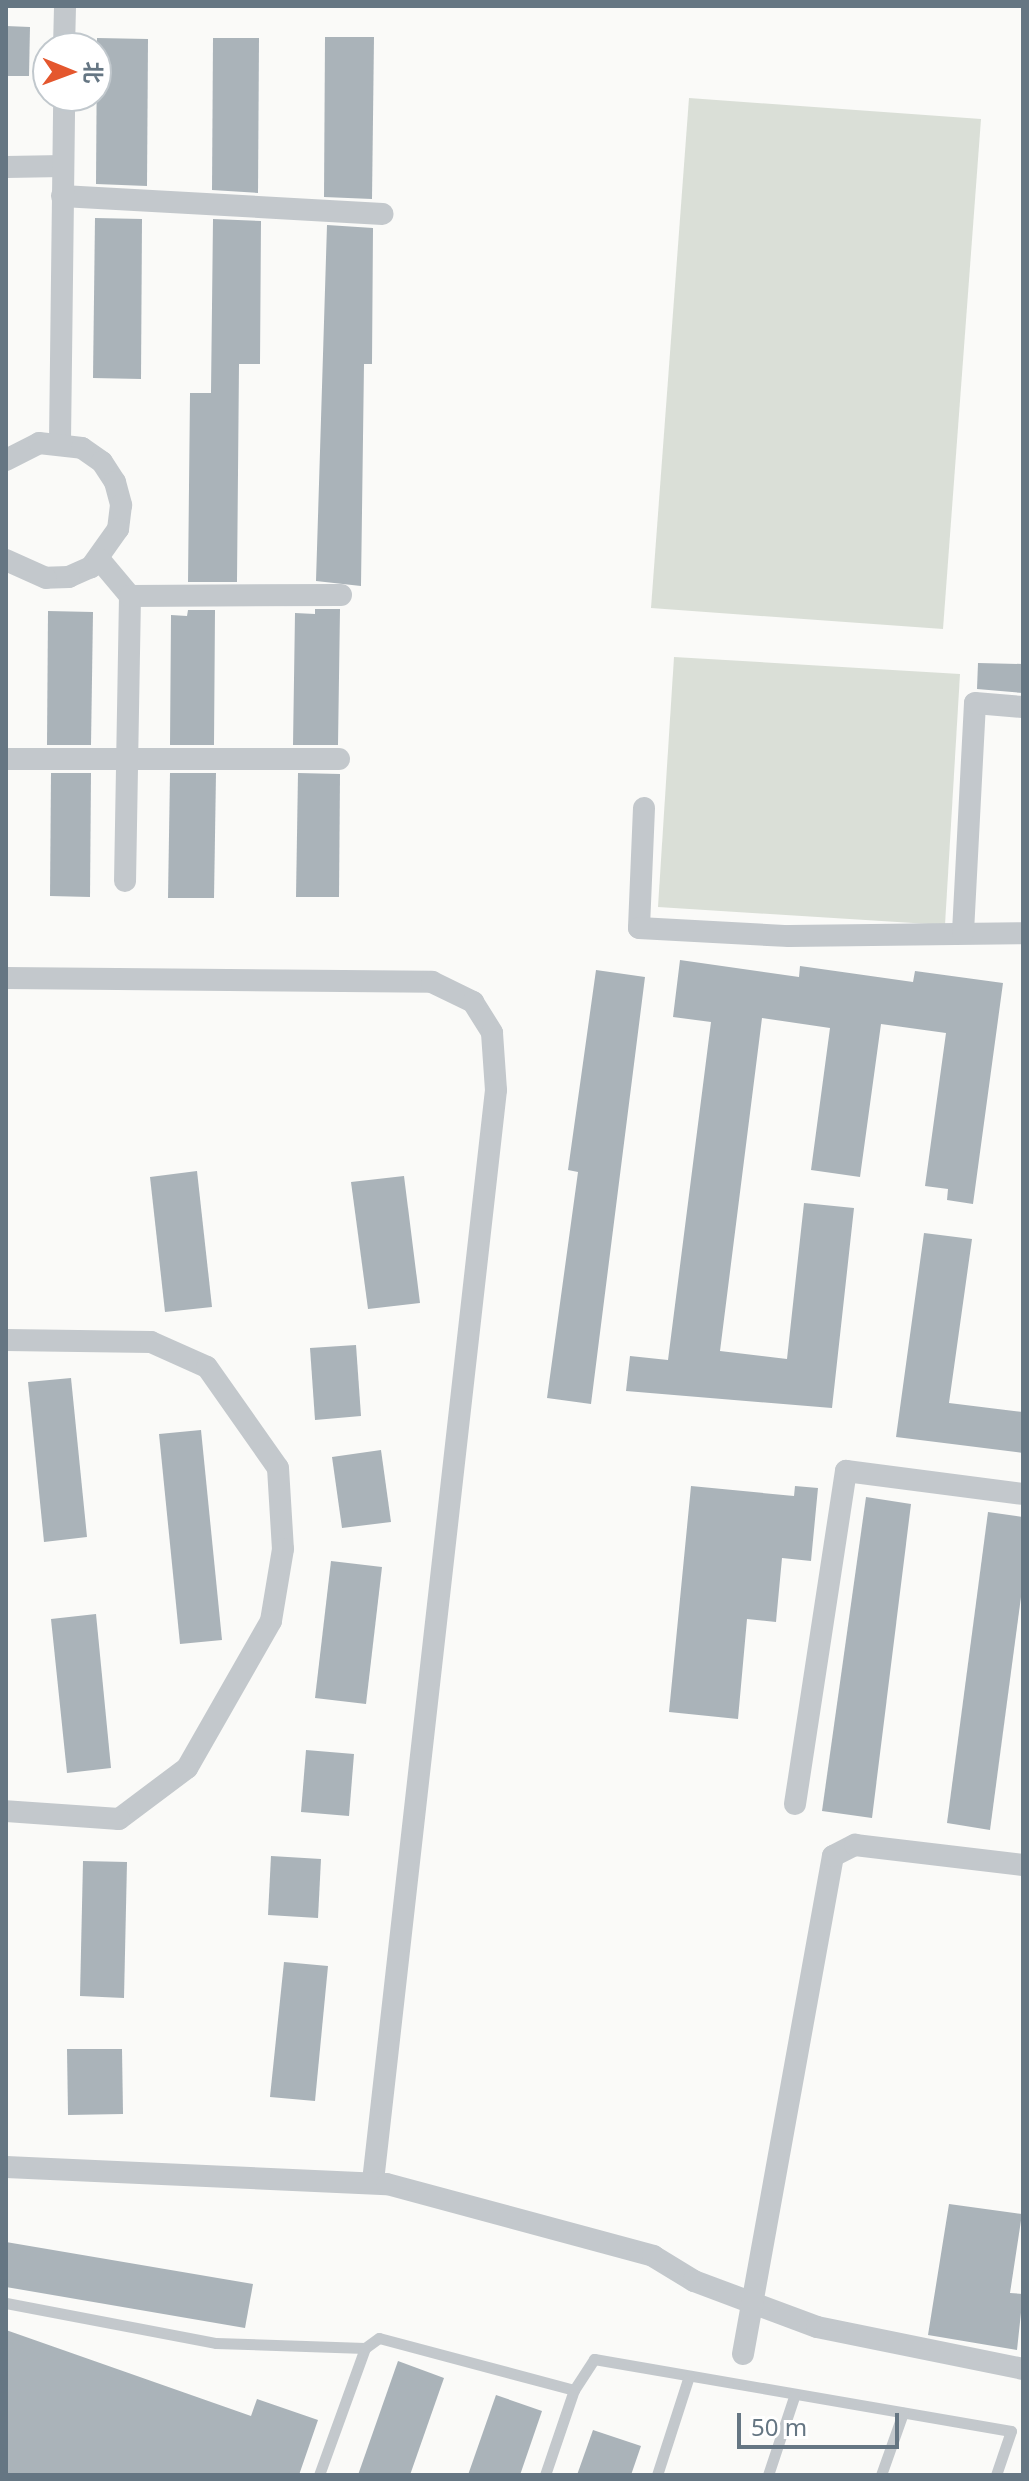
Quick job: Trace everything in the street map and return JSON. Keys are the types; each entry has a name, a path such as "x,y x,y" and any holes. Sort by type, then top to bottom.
{"street":[{"path":"64,32 65,6"},
{"path":"60,442 64,112"},
{"path":"6,167 63,166"},
{"path":"62,196 382,214"},
{"path":"6,460 39,443 60,442 82,448 102,462 115,482 118,529 99,559 69,577 46,578 6,560"},
{"path":"99,559 130,596 125,881"},
{"path":"130,596 341,595"},
{"path":"963,932 975,703 1023,707"},
{"path":"6,759 339,759"},
{"path":"644,808 639,928 789,936 1023,933"},
{"path":"6,978 432,982 473,1002 492,1033 496,1090 373,2181"},
{"path":"6,1340 151,1342 207,1367 278,1468 283,1549 271,1621 187,1768 119,1819 6,1811"},
{"path":"795,1804 846,1471 1023,1494"},
{"path":"743,2354 833,1856 855,1845 1023,1865"},
{"path":"6,2167 264,2182 373,2181 653,2256 694,2281 817,2327 1023,2369"}],"lane":[{"path":"6,2303 216,2343 365,2348"},
{"path":"319,2475 365,2348 379,2338 574,2390"},
{"path":"545,2475 574,2390 594,2359 1011,2431 996,2475"},
{"path":"657,2475 689,2376"},
{"path":"768,2475 795,2394"},
{"path":"881,2475 903,2413"}],"shaded area":[{"path":"689,98 981,119 943,629 651,608"},
{"path":"674,657 960,674 945,925 658,907"}],"building":[{"path":"6,26 30,27 29,76 6,76"},
{"path":"325,37 374,37 372,199 324,197"},
{"path":"112,38 148,39 147,186 96,184 96,112 112,112"},
{"path":"213,38 259,38 258,193 212,190"},
{"path":"95,218 142,219 141,379 93,378"},
{"path":"213,219 261,221 260,364 239,364 237,582 188,582 190,393 211,393"},
{"path":"327,225 373,228 372,364 364,364 361,586 316,581"},
{"path":"315,609 340,609 338,745 293,745 295,613 315,614"},
{"path":"188,610 215,610 214,745 170,745 171,615 187,616"},
{"path":"48,611 93,612 91,745 47,745"},
{"path":"978,663 1023,664 1023,693 977,689"},
{"path":"51,773 91,773 90,897 50,896"},
{"path":"170,773 216,773 214,898 168,898"},
{"path":"298,773 340,774 339,897 296,897"},
{"path":"680,960 799,977 800,966 913,982 915,971 1003,983 973,1204 947,1200 948,1189 925,1186 946,1033 881,1024 860,1177 811,1170 830,1028 762,1018 720,1351 787,1359 804,1203 854,1208 832,1408 626,1391 630,1356 668,1360 711,1022 673,1017"},
{"path":"596,970 645,977 591,1404 547,1398 578,1172 568,1170"},
{"path":"197,1171 212,1307 165,1312 150,1177"},
{"path":"404,1176 420,1303 368,1309 351,1182"},
{"path":"924,1233 972,1239 949,1403 1023,1412 1023,1453 896,1437"},
{"path":"356,1345 361,1416 315,1420 310,1348"},
{"path":"71,1378 87,1537 44,1542 28,1382"},
{"path":"201,1430 222,1640 180,1644 159,1434"},
{"path":"381,1450 391,1522 342,1528 332,1457"},
{"path":"691,1486 794,1496 795,1486 818,1488 811,1561 782,1558 776,1622 747,1619 738,1719 669,1712"},
{"path":"866,1497 911,1504 872,1818 822,1811"},
{"path":"988,1512 1023,1517 1023,1582 990,1830 947,1823"},
{"path":"331,1561 382,1567 366,1704 315,1698"},
{"path":"96,1614 111,1768 67,1773 51,1619"},
{"path":"306,1750 354,1754 349,1816 301,1812"},
{"path":"271,1856 321,1859 318,1918 268,1915"},
{"path":"83,1861 127,1862 124,1998 80,1996"},
{"path":"284,1962 328,1966 315,2101 270,2097"},
{"path":"67,2049 122,2049 123,2114 68,2115"},
{"path":"949,2204 1022,2214 1010,2293 1023,2294 1017,2350 928,2335"},
{"path":"6,2242 253,2284 245,2328 6,2287"},
{"path":"6,2330 251,2416 257,2399 318,2420 299,2475 6,2475"},
{"path":"398,2361 444,2378 410,2475 358,2475"},
{"path":"496,2395 542,2411 520,2475 468,2475"},
{"path":"593,2430 641,2446 631,2475 577,2475"}]}
